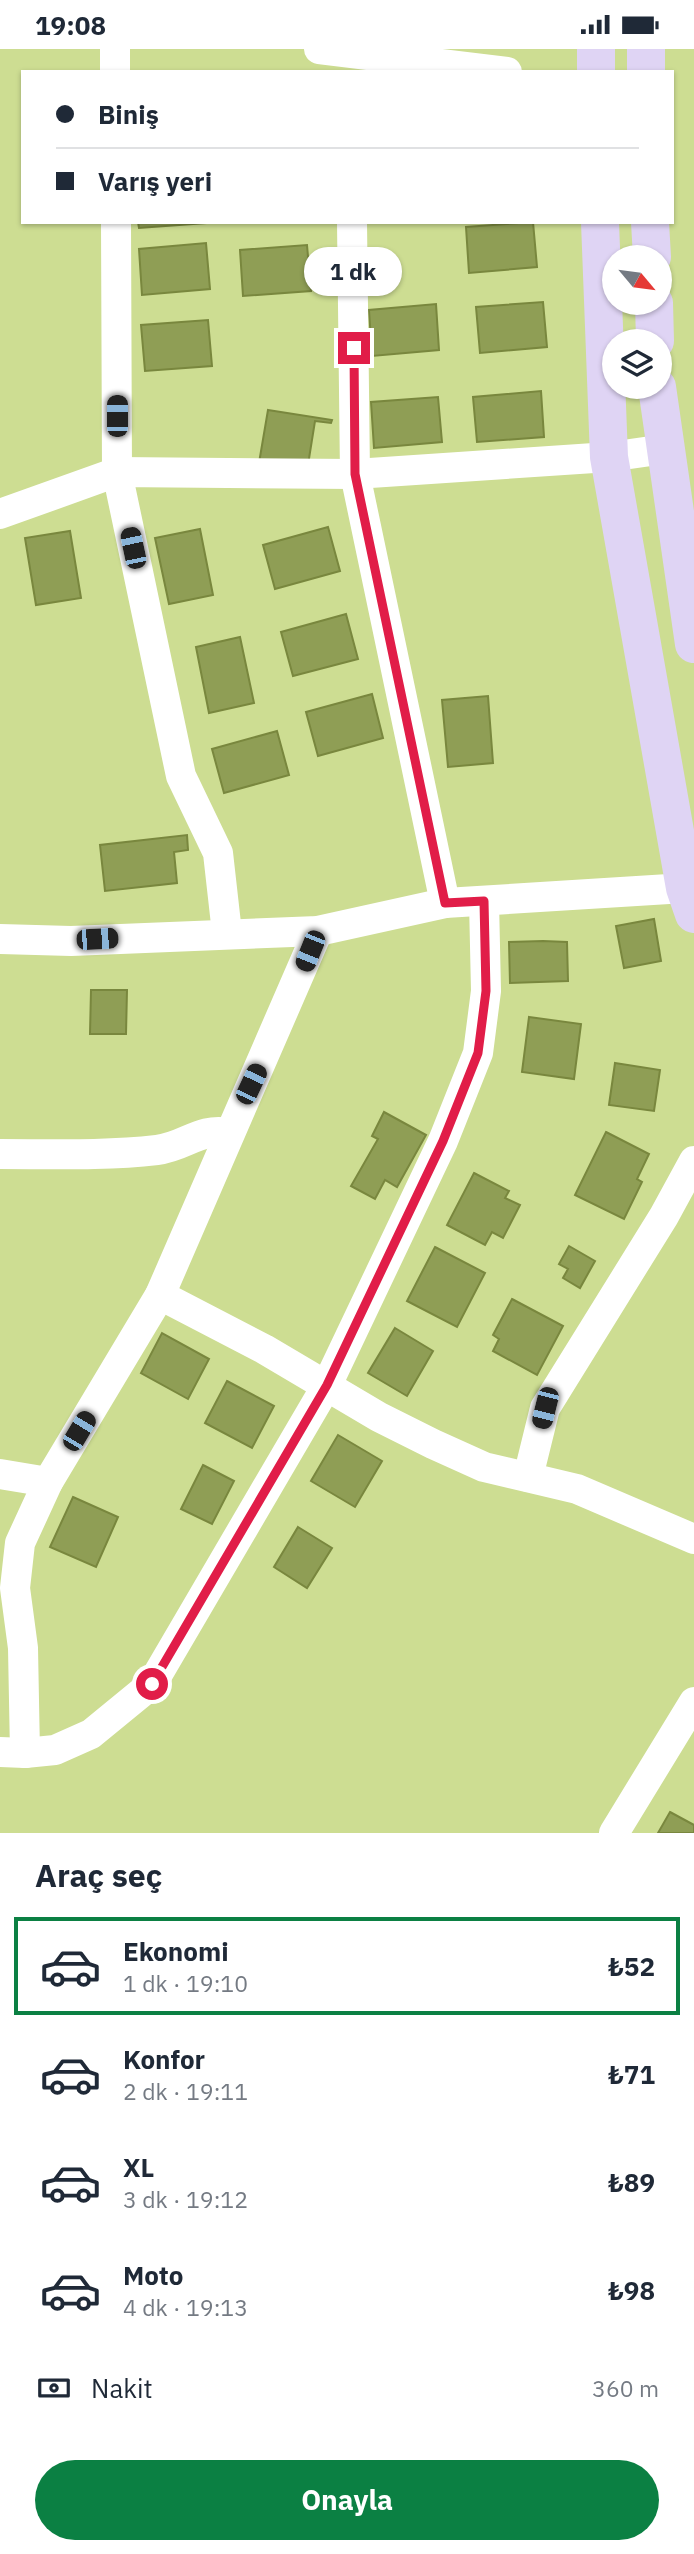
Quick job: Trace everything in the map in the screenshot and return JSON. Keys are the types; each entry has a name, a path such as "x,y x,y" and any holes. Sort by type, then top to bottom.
{"main road":[{"path":"596,49 596,70"},
{"path":"646,49 646,70"},
{"path":"600,224 609,457 690,901"},
{"path":"650,224 651,245"},
{"path":"659,399 694,644"}],"street":[{"path":"115,49 115,70"},
{"path":"319,49 351,62 476,70"},
{"path":"116,224 117,472 181,776 218,852 227,933"},
{"path":"352,224 355,474 445,903"},
{"path":"0,514 117,472 355,474 609,457 665,449"},
{"path":"318,931 160,1295 48,1482 20,1543 15,1588 23,1648 12,1752 55,1750 91,1734 152,1684 327,1385 443,1141 478,1053 486,991 484,901"},
{"path":"0,939 71,941 318,931 445,903 690,901"},
{"path":"0,1154 162,1150 215,1130 229,1133"},
{"path":"528,1477 545,1408 664,1216 694,1161"},
{"path":"160,1295 327,1385 379,1417 484,1467 577,1489 694,1539"},
{"path":"0,1473 48,1482"},
{"path":"614,1833 694,1702"}],"building":[{"path":"138,224 193,224 139,228"},
{"path":"533,224 537,267 469,273 466,227"},
{"path":"206,243 210,289 142,295 139,249"},
{"path":"307,245 311,291 243,296 240,250"},
{"path":"543,302 547,347 480,353 476,307"},
{"path":"436,304 439,350 372,356 369,310"},
{"path":"208,320 212,366 145,371 141,325"},
{"path":"541,391 544,437 477,442 473,397"},
{"path":"438,397 442,442 374,448 371,402"},
{"path":"268,410 332,420 331,423 315,421 307,471 259,463"},
{"path":"328,527 340,571 275,589 263,545"},
{"path":"200,529 213,595 169,604 155,538"},
{"path":"70,531 81,598 36,605 25,538"},
{"path":"346,614 358,659 293,676 281,632"},
{"path":"240,637 254,703 209,713 196,647"},
{"path":"372,694 383,738 318,756 306,712"},
{"path":"488,696 493,763 448,767 442,700"},
{"path":"277,731 289,775 224,793 212,749"},
{"path":"187,835 188,850 174,852 177,883 105,891 100,845"},
{"path":"654,919 661,961 624,968 616,926"},
{"path":"509,942 567,942 568,981 510,983"},
{"path":"91,990 127,990 126,1034 90,1034"},
{"path":"529,1017 581,1024 574,1079 522,1072"},
{"path":"615,1063 660,1070 654,1111 609,1105"},
{"path":"384,1112 426,1135 397,1187 385,1180 375,1199 351,1186 378,1139 372,1136"},
{"path":"606,1132 649,1154 637,1179 642,1182 624,1219 575,1195"},
{"path":"474,1173 509,1191 505,1198 520,1205 503,1238 492,1232 485,1245 447,1225"},
{"path":"569,1246 595,1261 580,1288 563,1278 568,1269 559,1264"},
{"path":"435,1247 485,1273 457,1327 407,1301"},
{"path":"512,1299 563,1326 537,1375 493,1351 499,1339 493,1335"},
{"path":"395,1328 433,1351 407,1396 368,1373"},
{"path":"162,1333 209,1359 188,1399 141,1373"},
{"path":"227,1381 274,1406 252,1448 205,1423"},
{"path":"338,1435 382,1461 355,1507 311,1481"},
{"path":"203,1465 234,1481 212,1524 181,1509"},
{"path":"73,1497 118,1517 96,1567 50,1547"},
{"path":"298,1527 332,1548 307,1588 274,1567"},
{"path":"670,1812 694,1825 694,1833 658,1833"}],"route":[{"path":"152,1684 327,1385 443,1141 478,1053 486,991 484,901 445,903 355,474 354,348"}]}
